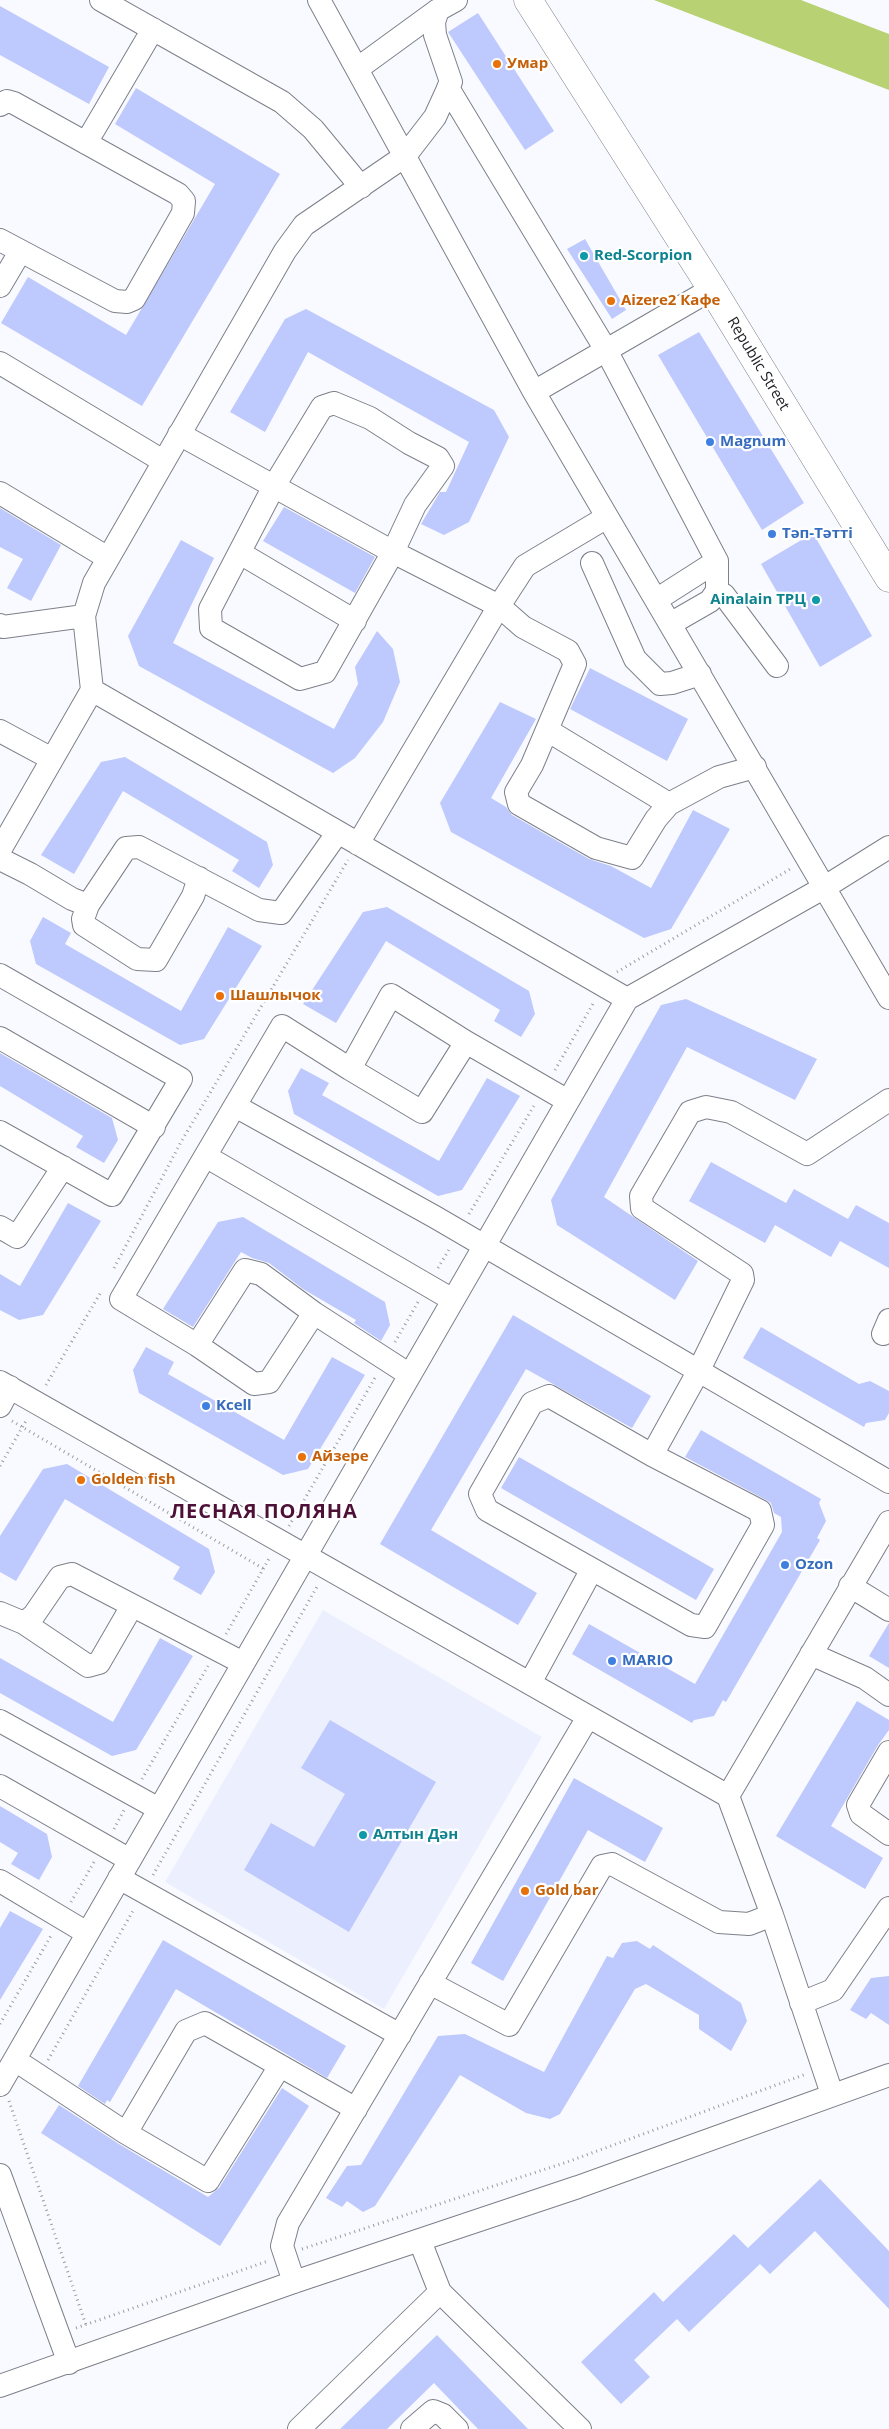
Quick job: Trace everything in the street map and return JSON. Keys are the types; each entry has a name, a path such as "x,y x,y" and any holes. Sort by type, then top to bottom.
{"main road":[{"name":"Republic Street","path":"528,0 712,289 889,578"}],"street":[{"path":"101,0 282,102 313,129 361,187"},
{"path":"319,0 534,392 889,998"},
{"path":"357,69 447,5"},
{"path":"0,850 92,690 84,616 94,582 285,251 304,226 405,156 435,116 451,82 435,35 434,22 447,5"},
{"path":"86,143 153,29"},
{"path":"448,88 606,350 717,561 717,591 710,600 670,624"},
{"path":"0,105 7,101 14,103 178,194 184,201 184,213 134,299 127,302 115,301 0,240"},
{"path":"0,286 20,252"},
{"path":"534,392 712,289"},
{"path":"0,363 163,461"},
{"path":"334,403 370,418 409,443 438,458 443,466 415,505 393,552 325,672 300,679 211,628 210,609 274,486 322,407 334,403"},
{"path":"179,434 393,552 499,606 523,627 568,651 575,664 532,765 516,792 519,804 596,848 632,858 656,819 669,804 719,777 754,768"},
{"path":"0,493 108,558"},
{"path":"358,844 499,606 525,566 607,517"},
{"path":"240,553 355,621"},
{"path":"656,600 717,561"},
{"path":"592,562 635,659 660,684 672,683 700,674"},
{"path":"717,591 724,595 777,666"},
{"path":"0,626 4,628 84,616"},
{"path":"92,690 627,999"},
{"path":"547,730 669,804"},
{"path":"0,731 52,759"},
{"path":"199,878 193,896 156,960 137,959 84,925 83,919 88,905 126,848 140,847 199,878 259,910 281,913 338,832"},
{"path":"1,2083 627,999 825,888 889,847"},
{"path":"0,859 72,899 88,905"},
{"path":"0,975 181,1079 112,1195 0,1132"},
{"path":"350,1069 391,994 466,1042 568,1101"},
{"path":"314,1313 270,1382 254,1384 122,1299 237,1107 282,1026 422,1112 466,1042"},
{"path":"0,1038 154,1127"},
{"path":"652,1455 698,1372 743,1280 742,1274 642,1208 640,1196 690,1112 706,1106 731,1112 807,1154 889,1100"},
{"path":"237,1107 484,1246 889,1482"},
{"path":"207,1157 453,1300"},
{"path":"0,1227 17,1237 62,1167"},
{"path":"196,1345 245,1270 261,1274 314,1313 410,1375"},
{"path":"549,1396 652,1455 760,1511 763,1525 705,1627 691,1625 591,1571 487,1510 480,1494 532,1403 549,1396"},
{"path":"4,1398 36,1402 728,1796 772,1915 832,2094"},
{"path":"728,1796 889,1522"},
{"path":"530,1683 591,1571"},
{"path":"24,1623 34,1615 60,1577 72,1574 243,1663"},
{"path":"850,1586 889,1610"},
{"path":"0,1614 24,1623 88,1666 99,1663 132,1606"},
{"path":"811,1654 865,1678 889,1695"},
{"path":"294,2282 282,2246 288,2223 588,1717"},
{"path":"0,1720 159,1810"},
{"path":"889,1752 858,1805 861,1814 889,1834"},
{"path":"0,1786 125,1869 144,1892 400,2035"},
{"path":"430,1983 509,2025 602,1866 612,1864 719,1922 750,1924 772,1915"},
{"path":"0,1881 87,1933"},
{"path":"802,2003 833,1990 889,1908"},
{"path":"126,2133 186,2031 205,2023 356,2109"},
{"path":"15,2060 126,2133 208,2181 280,2066"},
{"path":"0,2386 294,2282 578,2187 889,2075"},
{"path":"0,2175 69,2363"},
{"path":"420,2241 440,2292 580,2429"},
{"path":"299,2429 440,2292"},
{"path":"412,2429 432,2411 443,2415 457,2429"}],"path":[{"path":"112,1271 180,1142 358,844"},
{"path":"0,1466 103,1288"},
{"path":"4,1398 22,1427 264,1569"},
{"path":"39,2075 327,1568"},
{"path":"58,2334 285,2255 570,2161 824,2068"},
{"path":"1,2083 86,2325"}],"shaded area":[{"path":"323,1610 542,1737 384,2009 165,1882"}],"green space":[{"path":"654,0 801,0 889,34 889,90"}],"building":[{"path":"0,6 109,67 89,104 0,55"},
{"path":"478,13 554,131 525,150 448,32"},
{"path":"136,88 280,174 142,406 1,323 28,277 126,335 215,184 115,124"},
{"path":"585,239 626,310 612,319 567,249"},
{"path":"306,309 494,410 509,437 469,522 444,535 421,524 440,492 446,492 469,442 308,352 265,432 230,412 285,319"},
{"path":"699,332 804,503 762,530 658,355"},
{"path":"284,507 375,557 355,593 263,541"},
{"path":"0,508 61,545 31,601 7,588 23,559 0,547"},
{"name":"Ainalain ТРЦ","path":"813,533 872,636 820,667 761,564"},
{"path":"181,540 214,558 173,643 334,729 358,684 355,667 377,631 393,649 400,682 383,722 355,758 333,773 139,666 128,636"},
{"path":"590,668 688,719 667,761 570,709"},
{"path":"500,702 536,719 491,798 506,807 512,815 589,859 611,866 651,888 693,810 730,829 671,929 644,938 451,832 440,803"},
{"path":"125,757 267,842 273,865 259,888 232,871 239,860 123,791 74,874 41,855 101,762"},
{"path":"387,907 529,991 535,1014 521,1037 494,1021 500,1010 386,941 336,1023 303,1004 363,912"},
{"path":"43,917 71,933 65,944 181,1011 228,927 262,946 204,1039 180,1045 36,964 30,941"},
{"path":"686,999 817,1059 795,1100 687,1047 604,1197 698,1261 675,1300 557,1225 551,1200 661,1005"},
{"path":"0,1053 112,1118 118,1140 104,1163 76,1147 83,1136 0,1086"},
{"path":"301,1068 329,1083 322,1095 439,1161 487,1078 520,1096 462,1190 438,1196 294,1114 288,1091"},
{"path":"711,1162 786,1203 794,1189 848,1219 856,1205 889,1223 889,1268 840,1241 831,1257 775,1225 765,1243 689,1201"},
{"path":"68,1203 101,1221 43,1315 19,1320 0,1310 0,1274 20,1286"},
{"path":"243,1217 385,1302 390,1325 381,1341 354,1323 356,1320 303,1289 269,1263 252,1258 241,1252 193,1327 163,1309 218,1222"},
{"path":"513,1315 651,1396 632,1428 526,1369 431,1530 537,1593 518,1625 380,1544"},
{"path":"761,1327 859,1384 870,1381 889,1391 889,1413 885,1420 866,1423 864,1427 743,1358"},
{"path":"146,1347 174,1362 168,1374 284,1440 332,1357 365,1375 308,1469 283,1475 139,1393 133,1370"},
{"path":"701,1430 821,1499 819,1503 826,1521 817,1538 820,1540 726,1702 723,1700 714,1716 694,1720 692,1723 572,1654 589,1624 695,1684 782,1532 781,1517 774,1513 771,1503 685,1457"},
{"path":"519,1457 714,1569 696,1600 501,1488"},
{"path":"67,1464 209,1549 215,1572 201,1595 173,1579 180,1567 65,1499 16,1581 0,1572 0,1536 43,1469"},
{"path":"889,1623 889,1668 869,1656"},
{"path":"160,1638 193,1656 136,1750 112,1756 0,1693 0,1658 113,1722"},
{"path":"857,1701 889,1720 889,1730 878,1745 831,1826 883,1858 865,1889 776,1836"},
{"name":"Алтын Дән","path":"330,1720 436,1782 349,1932 244,1870 271,1823 314,1847 345,1794 301,1768"},
{"path":"574,1778 663,1828 645,1862 588,1830 503,1981 471,1963"},
{"path":"0,1806 47,1834 52,1857 39,1880 11,1864 18,1853 0,1842"},
{"path":"10,1911 43,1929 0,2000 0,1928"},
{"path":"163,1940 346,2046 327,2078 176,1989 110,2102 107,2100 105,2104 78,2086"},
{"path":"637,1941 650,1949 653,1945 741,2003 747,2021 731,2051 699,2029 699,2015 646,1984 635,1989 560,2114 550,2119 526,2113 460,2075 375,2206 363,2212 347,2201 342,2207 326,2198 347,2166 361,2165 438,2036 465,2034 544,2072 607,1956 613,1958 622,1943"},
{"path":"889,1976 889,2025 871,2013 866,2019 850,2010 871,1978"},
{"path":"282,2088 309,2106 220,2246 41,2133 59,2105 119,2144 208,2197 219,2188"},
{"path":"820,2179 889,2251 889,2309 815,2231 770,2274 760,2264 689,2332 677,2319 634,2360 650,2377 621,2404 581,2362 654,2292 663,2302 734,2234 748,2248"},
{"path":"437,2335 528,2429 478,2429 434,2383 387,2429 340,2429"}],"place":[{"name":"Умар","path":"497,64"},
{"name":"Red-Scorpion","path":"584,256"},
{"name":"Aizere2 Кафе","path":"611,301"},
{"name":"Magnum","path":"710,442"},
{"name":"Тәп-Тәтті","path":"772,534"},
{"name":"Ainalain ТРЦ","path":"816,600"},
{"name":"Шашлычок","path":"220,996"},
{"name":"Kcell","path":"206,1406"},
{"name":"Айзере","path":"302,1457"},
{"name":"Golden fish","path":"81,1480"},
{"name":"Ozon","path":"785,1565"},
{"name":"MARIO","path":"612,1661"},
{"name":"Алтын Дән","path":"363,1835"},
{"name":"Gold bar","path":"525,1891"}],"district":[{"name":"ЛЕСНАЯ ПОЛЯНА","path":"264,1512"}]}
